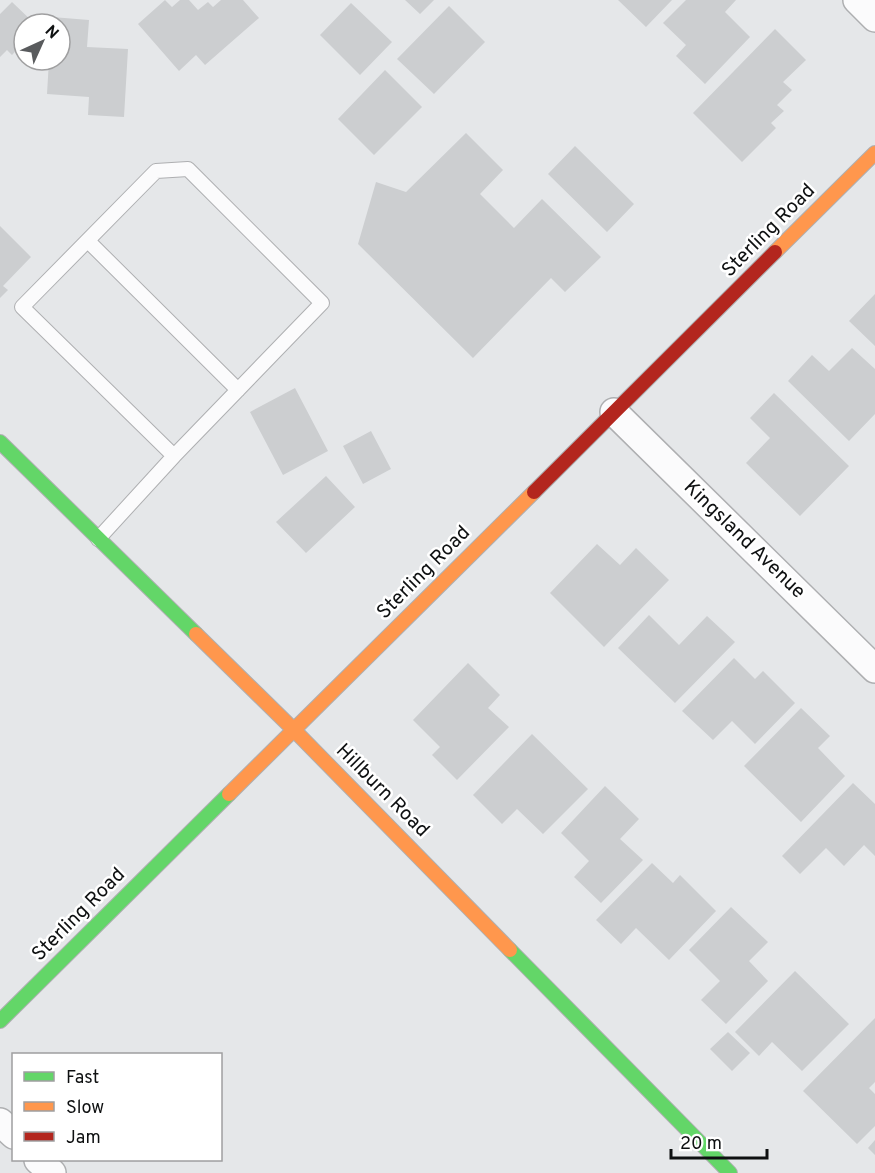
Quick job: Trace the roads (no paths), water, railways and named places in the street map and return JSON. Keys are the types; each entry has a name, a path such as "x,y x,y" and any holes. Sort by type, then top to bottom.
{"street":[{"path":"857,0 875,18"},
{"name":"Sterling Road","path":"0,1021 875,153"},
{"name":"Kingsland Avenue","path":"614,412 875,669"},
{"name":"Hillburn Road","path":"0,442 294,730 730,1173"},
{"path":"0,1122 12,1133"},
{"path":"39,1161 52,1173"}],"lane":[{"path":"98,539 174,456 322,303 188,169 156,171 22,307 174,456"},
{"path":"88,241 238,390"}]}
